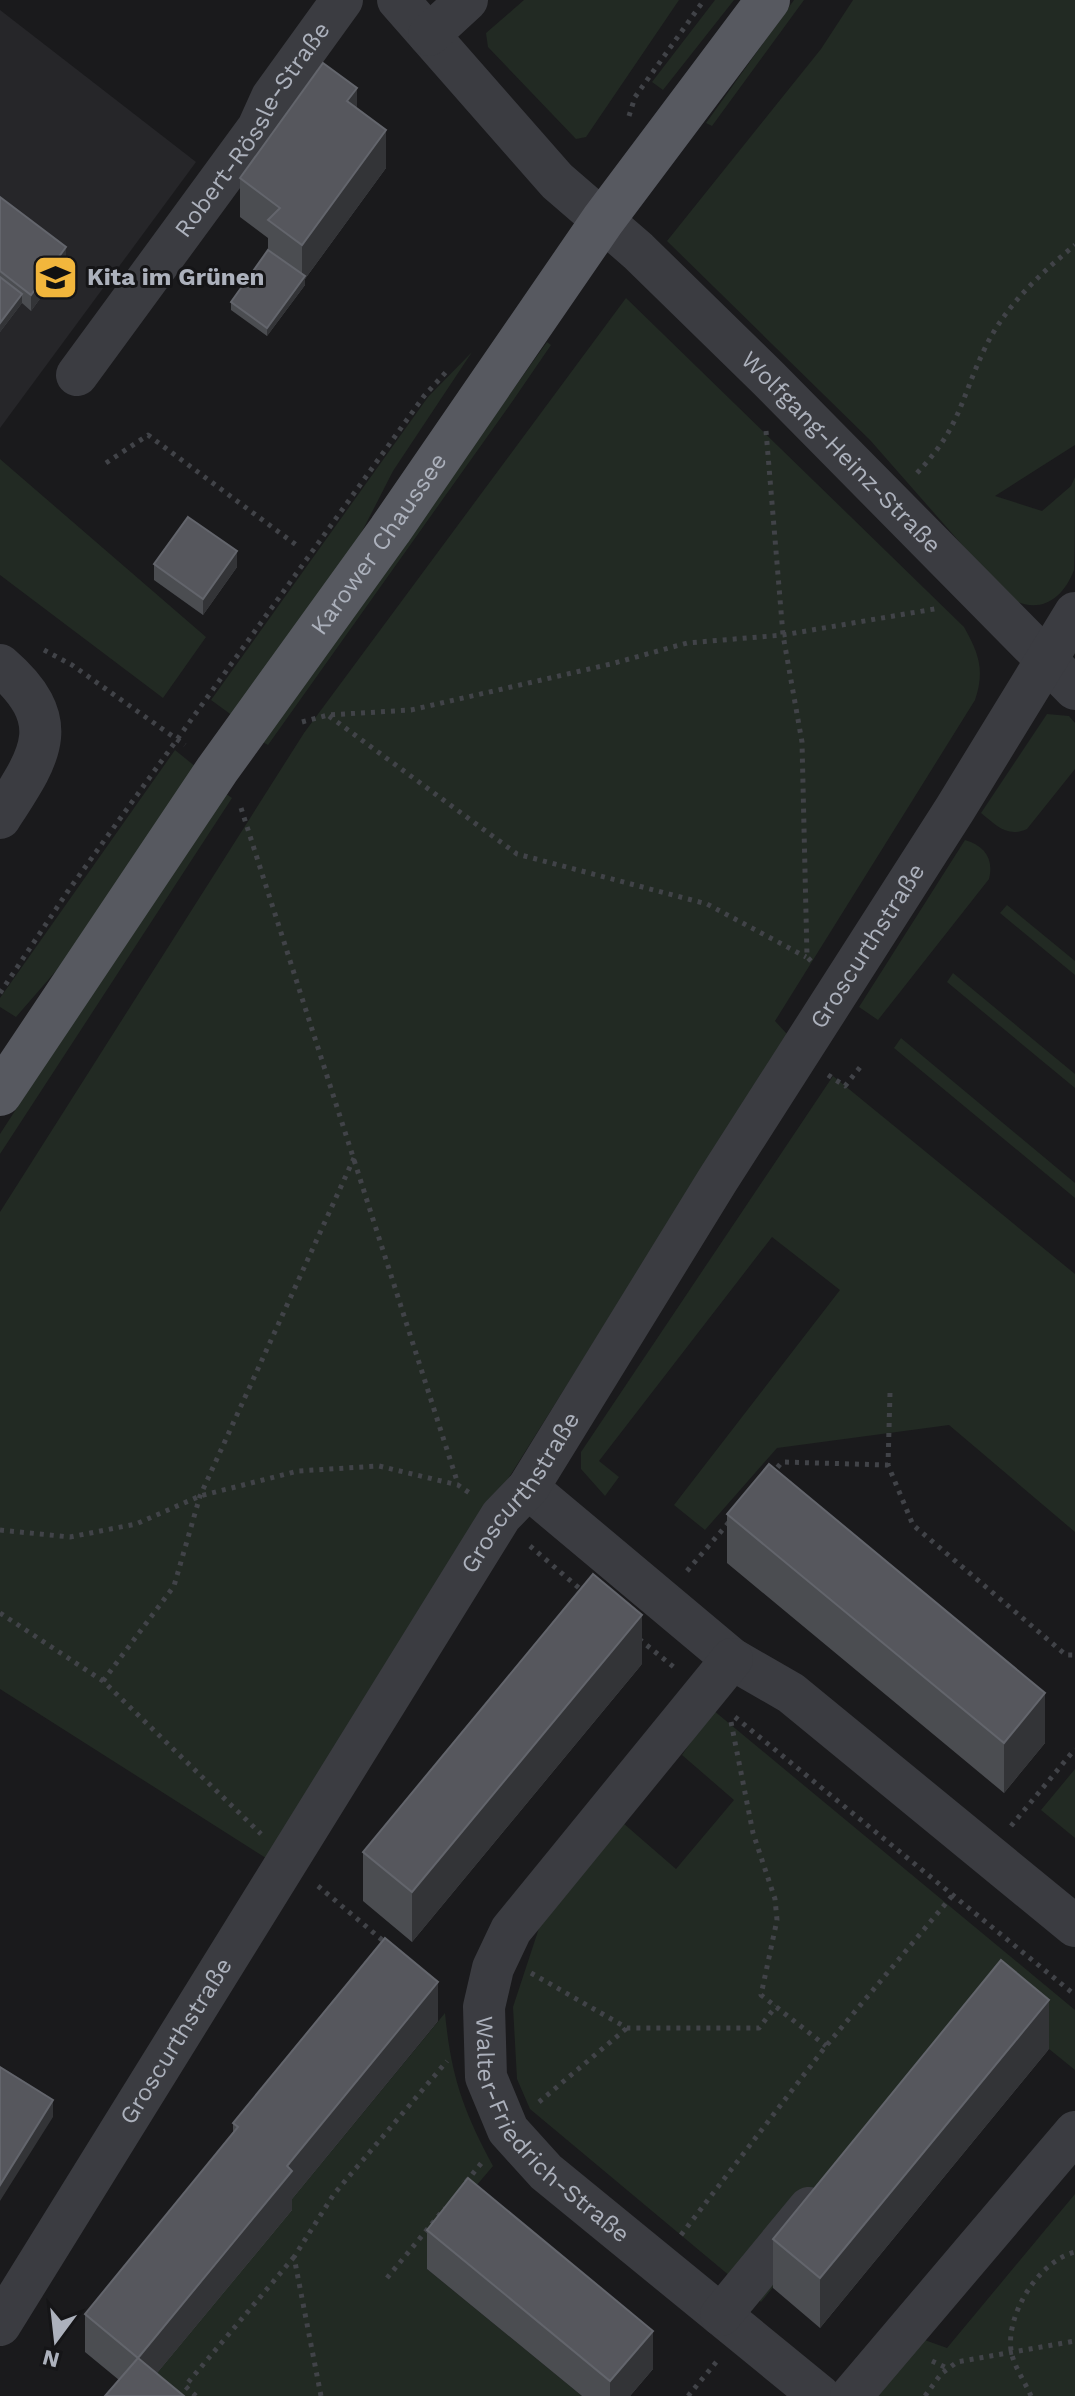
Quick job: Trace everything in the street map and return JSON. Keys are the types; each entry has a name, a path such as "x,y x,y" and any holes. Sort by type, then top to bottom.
{"main road":[{"name":"Karower Chaussee","path":"0,1094 217,770 390,530 603,220 768,0"}],"street":[{"name":"Robert-Rössle-Straße","path":"77,375 258,128 272,97 342,0"},
{"path":"398,0 557,181 603,220"},
{"path":"429,35 467,0"},
{"name":"Wolfgang-Heinz-Straße","path":"603,220 769,379 1060,676"},
{"name":"Groscurthstraße","path":"0,2325 287,1859 717,1181 844,984 1060,676 1075,613"},
{"path":"0,665 22,684 37,706 43,732 37,760 0,818"},
{"path":"515,1502 662,1599 732,1659 791,1693 1075,1926"},
{"name":"Walter-Friedrich-Straße","path":"732,1659 511,1930 493,1968 484,2007 486,2077 519,2120 546,2172 724,2332 820,2396"},
{"path":"851,2396 1075,2132"},
{"path":"724,2332 833,2178"}],"path":[{"path":"628,120 635,97 704,0"},
{"path":"889,502 938,451 956,424 986,346 1016,298 1075,245"},
{"path":"0,993 176,738 424,396 455,362"},
{"path":"769,379 765,421 783,635 802,742 807,957"},
{"path":"106,463 148,435 299,547"},
{"path":"300,723 328,715 411,710 611,664 687,643 783,635 933,611 978,592"},
{"path":"37,647 72,665 176,738 217,770 238,800 458,1485"},
{"path":"328,715 517,854 707,904 807,957 844,984"},
{"path":"103,1681 174,1586 200,1496 355,1157"},
{"path":"890,1393 888,1465 913,1525 1066,1655 1075,1655"},
{"path":"762,1485 782,1462 888,1465"},
{"path":"0,1530 70,1537 136,1524 200,1496 298,1471 379,1466 515,1502 539,1556 588,1596"},
{"path":"662,1599 732,1519"},
{"path":"0,1613 103,1681 287,1859 388,1945"},
{"path":"636,1636 705,1693"},
{"path":"826,2046 761,1995 777,1920 775,1899 753,1833 729,1712 1075,1995"},
{"path":"987,1854 1075,1749"},
{"path":"675,2242 826,2046 952,1896"},
{"path":"500,1953 627,2028 759,2028 776,2006"},
{"path":"465,2183 519,2120 627,2028"},
{"path":"196,2396 185,2386 294,2257 334,2194 457,2049"},
{"path":"387,2278 446,2207"},
{"path":"1031,2396 1011,2350 1015,2316 1030,2289 1049,2266 1075,2252"},
{"path":"294,2257 321,2396"},
{"path":"688,2396 724,2332"},
{"path":"925,2396 941,2374 957,2362 1075,2341"}],"shaded area":[{"path":"524,0 679,0 586,137 576,139 488,47 486,33"},
{"path":"715,0 734,0 663,90 652,82"},
{"path":"794,0 804,0 712,126 706,123"},
{"path":"853,0 1075,0 1075,445 995,496 1042,511 1071,486 1075,477 1074,570 1055,598 1038,605 1028,605 1007,596 870,440 667,241 821,49"},
{"name":"Kita im Grünen","path":"0,10 196,162 0,428"},
{"path":"626,298 964,627 979,662 978,689 975,700 775,1021 787,1034 269,1860 0,1689 0,1212 304,733"},
{"path":"547,342 551,345 514,399 268,745 261,741"},
{"path":"472,352 393,471 350,555 233,716 211,700 428,397"},
{"path":"0,459 206,637 163,698 0,575"},
{"path":"1047,714 1069,716 1075,723 1075,769 1027,829 1008,831 981,813"},
{"path":"175,750 196,767 62,964 16,1017 0,1007 0,998"},
{"path":"222,791 232,798 0,1154 0,1134"},
{"path":"965,840 986,854 990,865 989,879 878,1020 859,1007"},
{"path":"1007,905 1075,961 1075,975 1000,913"},
{"path":"953,973 1075,1074 1075,1088 947,982"},
{"path":"901,1038 1075,1183 1075,1198 894,1048"},
{"path":"833,1076 1075,1274 1075,1532 949,1425 777,1448 705,1530 674,1505 840,1290 772,1237 599,1461 619,1477 605,1496 581,1469 581,1452"},
{"path":"713,1710 1075,2010 1075,2070 1001,2010 761,2302 530,2109 517,2079 513,2007 539,1928 623,1823 676,1869 734,1800 682,1755"},
{"path":"1075,1769 1075,1838 1041,1810"},
{"path":"445,2013 460,2092 493,2166 459,2206 427,2269 582,2396 138,2396 291,2210 287,2205"},
{"path":"1075,2194 1075,2396 871,2396 919,2338 947,2348"}],"building":[{"path":"323,63 357,88 347,101 386,130 302,245 268,220 280,208 240,178"},
{"path":"0,197 66,247 31,295 0,271"},
{"path":"268,250 305,276 267,328 231,302"},
{"path":"0,277 22,294 0,323"},
{"path":"188,517 237,551 203,599 154,564"},
{"path":"769,1464 1045,1693 1004,1743 727,1514"},
{"path":"593,1574 642,1615 412,1892 363,1852"},
{"path":"385,1938 438,1982 287,2166 292,2171 138,2358 85,2314 238,2127 233,2123"},
{"path":"1001,1960 1049,2000 820,2278 773,2239"},
{"path":"0,2067 53,2100 0,2185"},
{"path":"468,2178 653,2331 610,2381 427,2230"},
{"path":"138,2358 184,2396 105,2396"}],"place":[{"name":"Kita im Grünen","path":"56,277"}]}
